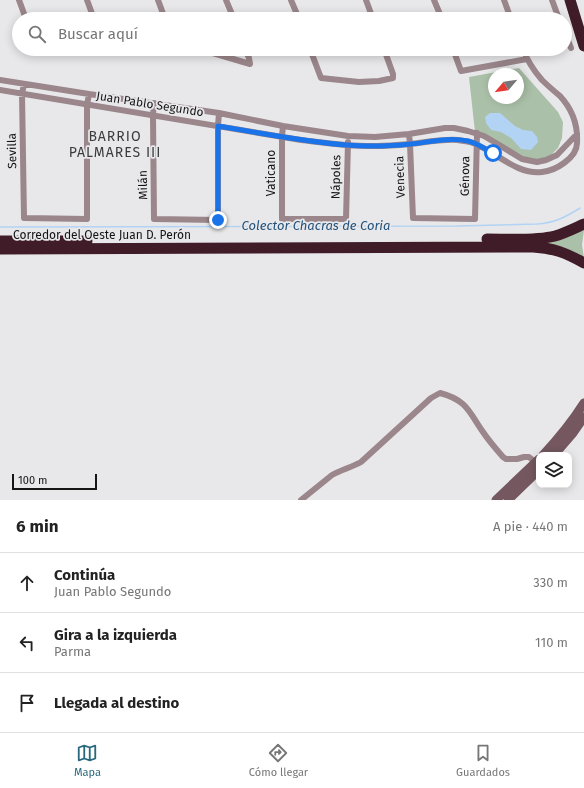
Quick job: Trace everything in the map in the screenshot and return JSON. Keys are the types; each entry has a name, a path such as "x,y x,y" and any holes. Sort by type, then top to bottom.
{"highway":[{"path":"570,0 584,46"},
{"name":"Corredor del Oeste Juan D. Perón","path":"0,241 532,238 554,236 584,224"},
{"name":"Corredor del Oeste Juan D. Perón","path":"0,249 533,247 557,250 584,263"}],"main road":[{"path":"546,452 566,429 584,403"},
{"path":"557,452 573,433 584,417"},
{"path":"496,500 536,466"},
{"path":"508,500 536,466"}],"street":[{"path":"19,0 23,12"},
{"path":"87,0 91,12"},
{"path":"158,0 162,12"},
{"path":"226,0 231,12"},
{"path":"291,0 296,12"},
{"path":"366,0 370,12"},
{"path":"434,0 439,12"},
{"path":"504,0 508,12"},
{"path":"552,0 556,12"},
{"path":"223,56 250,64 248,56"},
{"path":"313,56 321,78 359,82 379,81 392,78 393,74 387,56"},
{"path":"456,56 461,71 527,59"},
{"name":"Juan Pablo Segundo","path":"0,90 153,116 348,145 375,146 410,144 446,139 468,141 493,153 512,165 526,171 536,173 544,172 558,166 569,158 576,150 576,125 575,119 566,104 542,79 526,56"},
{"name":"Juan Pablo Segundo","path":"0,80 154,103 348,136 375,137 454,128 477,133 496,142 522,159 537,162 557,155 576,134"},
{"name":"Sevilla","path":"24,84 22,94 24,218 87,219 87,105"},
{"path":"87,105 89,94"},
{"name":"Milán","path":"154,103 154,219 218,220 218,126"},
{"path":"218,126 219,114"},
{"name":"Vaticano","path":"283,126 282,219 346,219"},
{"name":"Génova","path":"476,219 477,133"},
{"name":"Venecia","path":"409,134 413,218 476,219"},
{"name":"Nápoles","path":"346,219 348,136"},
{"path":"301,500 332,475 361,462 431,398 440,393 462,402 503,457 506,459 529,457 536,462"}],"green space":[{"path":"488,74 488,104 524,104 524,74 558,112 563,122 562,138 558,148 550,156 539,160 524,160 475,132 469,77"},
{"path":"584,230 582,245 584,258 545,246 547,241"}],"water":[{"path":"490,113 500,113 515,126 523,130 532,131 537,137 538,142 531,150 521,149 511,138 501,132 491,130 486,123 485,117"}],"waterway":[{"name":"Colector Chacras de Coria","path":"0,227 457,226 537,224 560,219 580,208"}],"district":[{"name":"BARRIO PALMARES III","path":"115,144"}],"route":[{"path":"218,220 218,126 301,140 348,145 375,146 410,144 446,139 468,141 493,153"}]}
